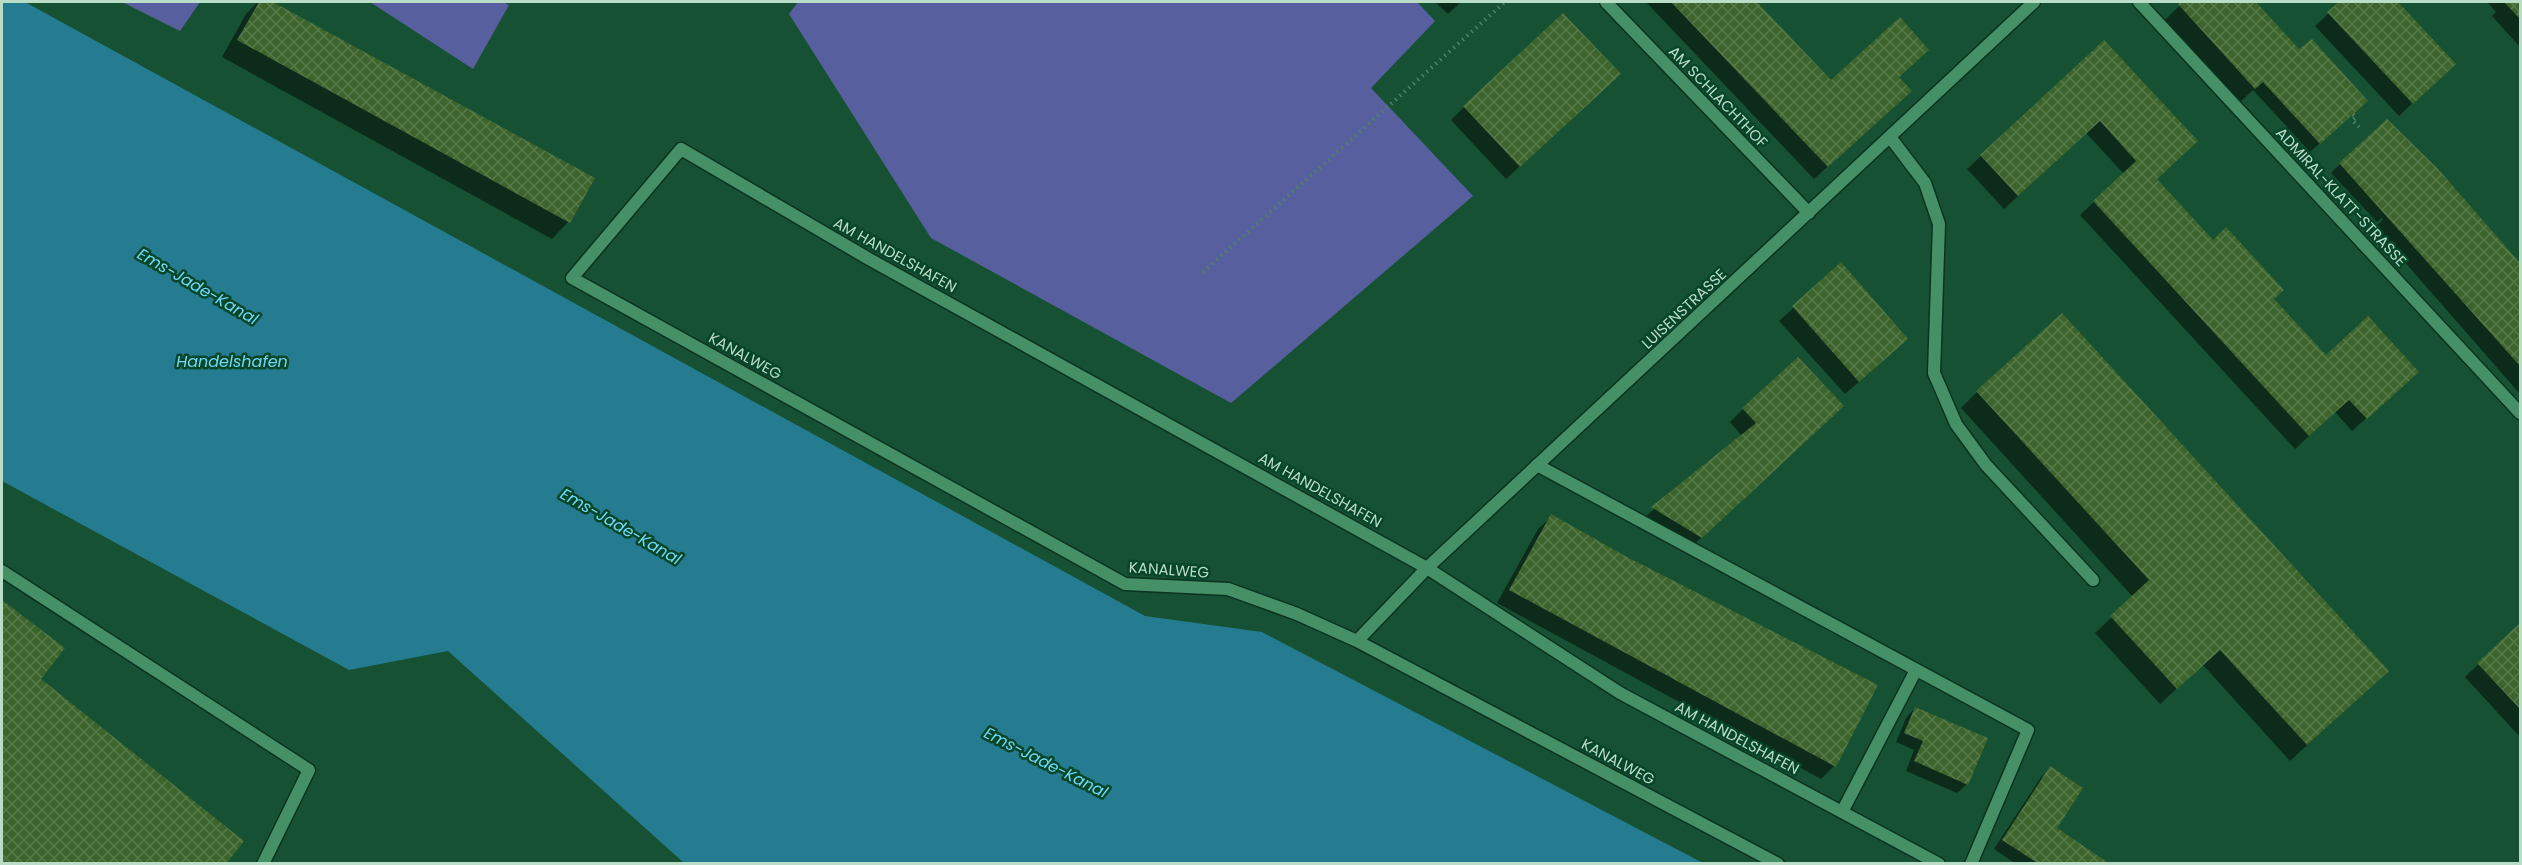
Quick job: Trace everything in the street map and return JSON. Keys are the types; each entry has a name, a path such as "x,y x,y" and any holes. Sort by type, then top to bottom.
{"street":[{"name":"AM SCHLACHTHOF","path":"1606,2 1809,213"},
{"name":"LUISENSTRASSE","path":"1357,641 1427,568 2034,2"},
{"name":"ADMIRAL-KLATT-STRASSE","path":"2139,2 2520,413"},
{"path":"1890,137 1925,183 1939,224 1934,373 1956,424 1986,465 2093,580"},
{"name":"AM HANDELSHAFEN","path":"572,278 681,149 880,265 1427,568 1620,693 1939,864"},
{"name":"KANALWEG","path":"572,278 1125,584 1228,589 1297,614 1357,641 1778,864"},
{"path":"1537,465 2028,730 1971,864"},
{"path":"2,571 309,770 264,864"},
{"path":"1842,812 1916,670"}],"path":[{"path":"1203,272 1505,2"},
{"path":"2353,114 2356,117 2352,120 2358,127"}],"shaded area":[{"path":"122,2 200,2 180,31"},
{"path":"370,2 503,2 509,5 473,69"},
{"path":"798,2 1417,2 1435,21 1371,88 1473,196 1231,403 931,238 789,14"}],"water":[{"name":"Handelshafen","path":"2,2 25,2 1145,616 1262,632 1703,863 684,863 448,651 349,670 2,481"}],"building":[{"path":"259,2 273,2 595,178 570,223 237,40"},
{"path":"1671,2 1757,2 1831,80 1900,17 1929,50 1899,77 1912,91 1828,167"},
{"path":"2181,2 2256,2 2299,49 2312,39 2368,101 2320,144 2263,82 2255,89 2178,4"},
{"path":"2339,2 2398,2 2456,64 2413,104 2327,12"},
{"path":"2504,2 2520,2 2520,19"},
{"path":"1563,13 1621,74 1520,167 1463,106"},
{"path":"2104,40 2198,141 2157,179 2213,240 2226,227 2284,290 2274,299 2326,355 2368,316 2419,372 2367,419 2349,400 2309,436 2093,201 2136,161 2100,121 2018,196 1980,155"},
{"path":"2387,119 2438,169 2520,263 2520,366 2339,163"},
{"path":"1841,262 1908,339 1859,382 1792,306"},
{"path":"2062,313 2389,671 2307,745 2220,650 2177,689 2110,616 2149,580 1976,391"},
{"path":"1798,357 1844,406 1702,538 1651,507 1756,423 1742,408"},
{"path":"1551,514 1625,556 1878,685 1836,767 1509,590"},
{"path":"2,600 65,648 41,679 244,841 226,864 2,864"},
{"path":"2520,623 2520,709 2477,663"},
{"path":"1915,707 1988,738 1968,785 1914,761 1923,741 1904,733"},
{"path":"2050,766 2083,788 2057,828 2110,864 2039,864 2002,840"}],"water label":[{"name":"Ems-Jade-Kanal","path":"198,286"},
{"name":"Ems-Jade-Kanal","path":"621,526"},
{"name":"Ems-Jade-Kanal","path":"1046,762"}]}
